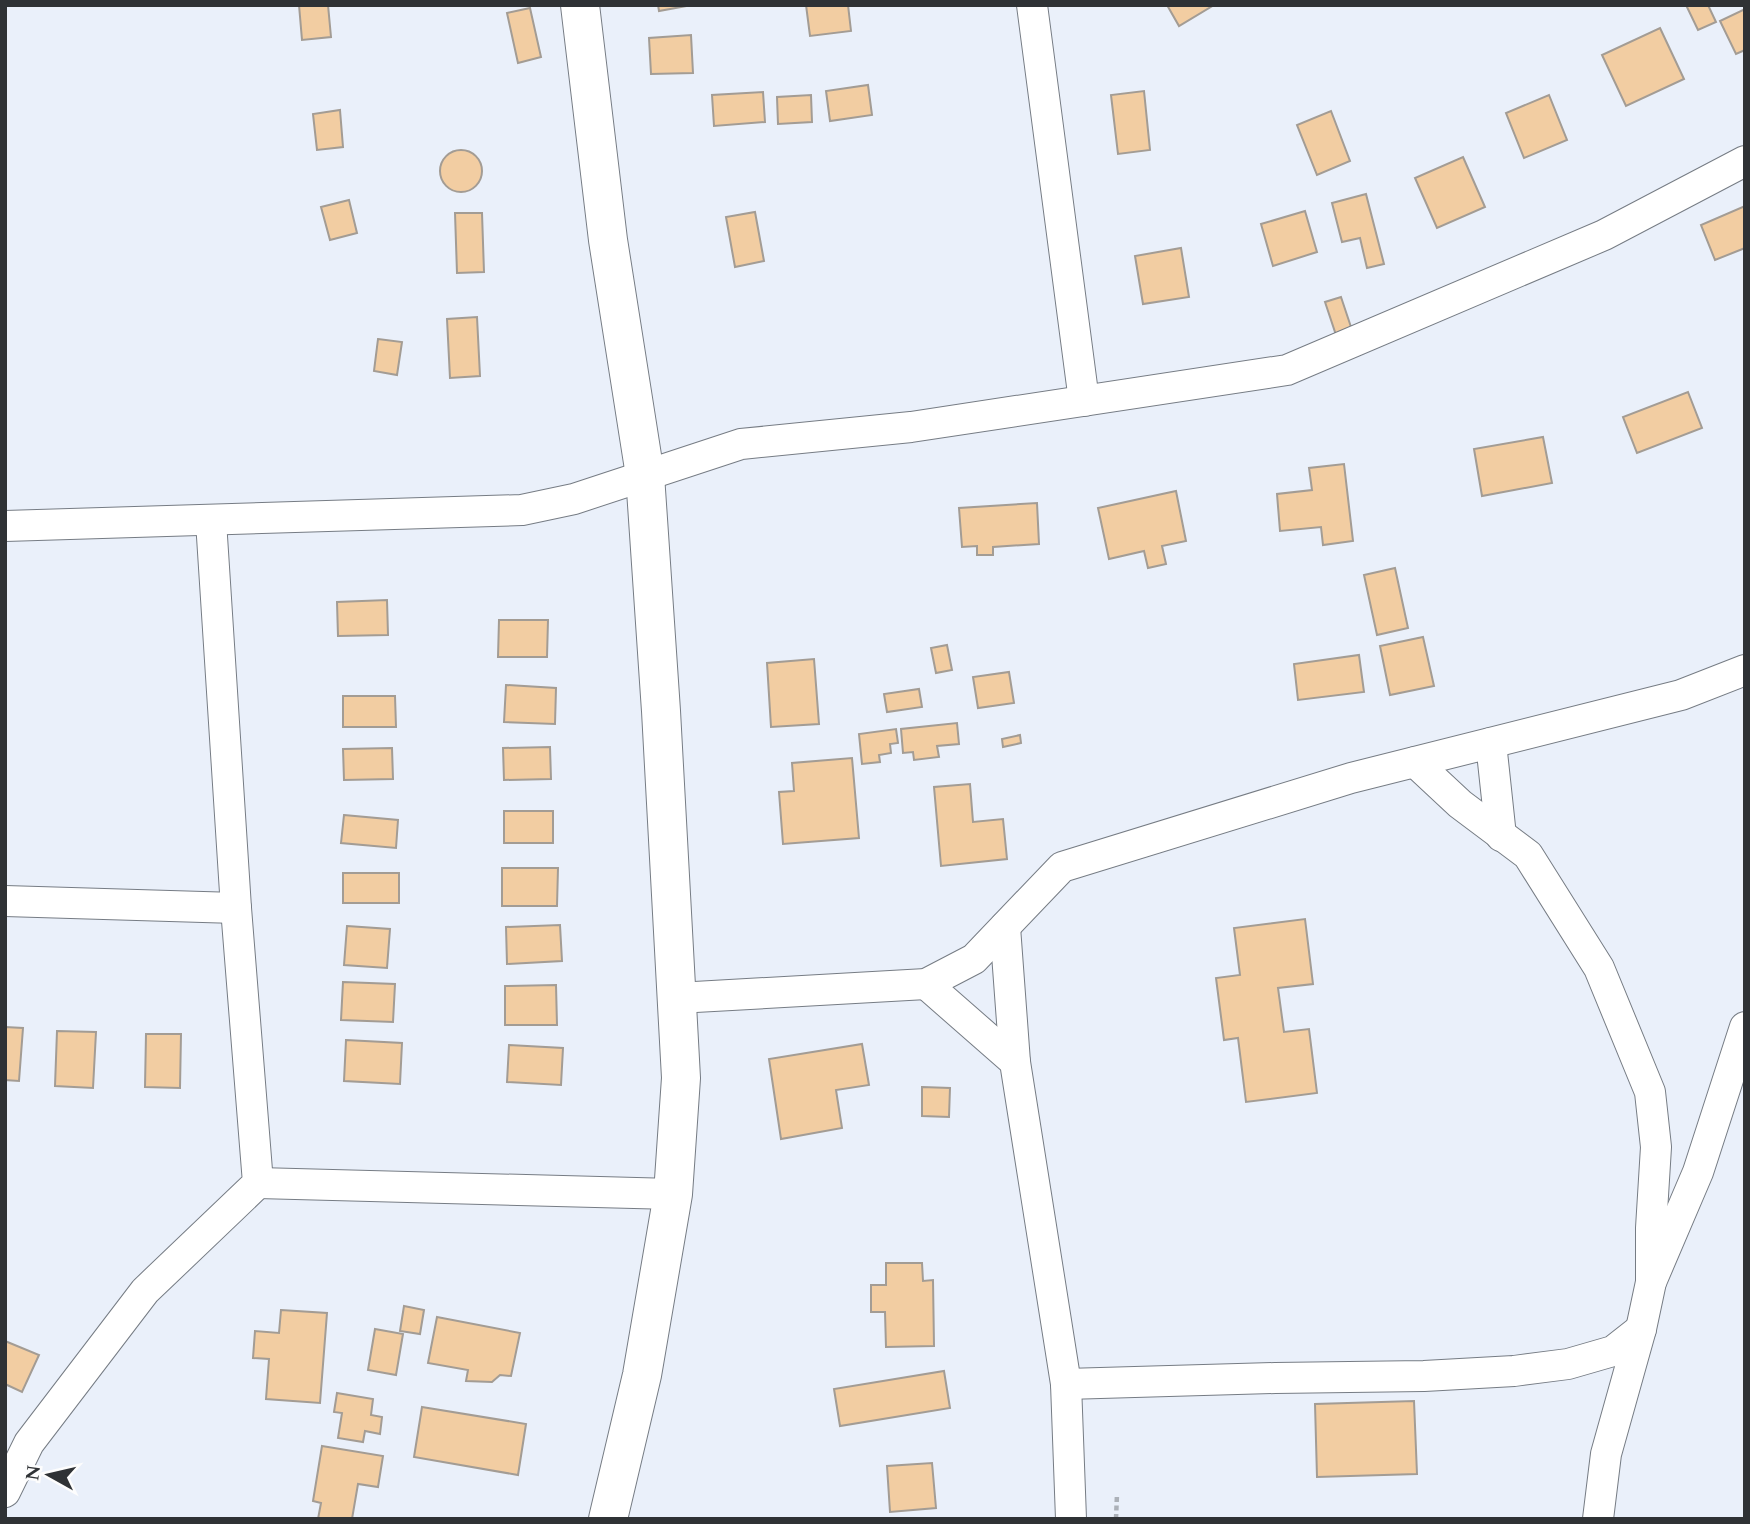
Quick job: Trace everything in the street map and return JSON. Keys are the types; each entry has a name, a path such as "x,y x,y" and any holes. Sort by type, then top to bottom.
{"street":[{"path":"580,5 607,240 645,475 681,1078 673,1194 642,1375 608,1519"},
{"path":"1032,5 1084,401"},
{"path":"5,527 523,510 574,499 741,444 911,427 1287,370 1604,235 1745,161"},
{"path":"211,521 236,908 258,1184"},
{"path":"677,998 926,984 974,959 1062,867 1351,778 1681,695 1745,670"},
{"path":"1491,743 1501,835"},
{"path":"1415,762 1461,804 1528,855 1599,968 1650,1092 1656,1147 1651,1282"},
{"path":"5,901 236,908"},
{"path":"1005,927 1015,1062 1066,1384 1071,1519"},
{"path":"926,984 1015,1062"},
{"path":"1598,1519 1606,1454 1641,1329 1651,1282 1698,1172 1745,1027"},
{"path":"5,1492 29,1443 145,1291 258,1184 673,1194"},
{"path":"1066,1384 1424,1376 1514,1371 1568,1364 1613,1351 1641,1329"}],"path":[{"path":"1116,1494 1116,1519"}],"building":[{"path":"299,5 328,5 331,37 302,40"},
{"path":"658,5 687,5 687,6 659,11"},
{"path":"806,5 848,5 851,31 810,36"},
{"path":"1167,5 1214,5 1179,26"},
{"path":"1686,5 1708,5 1716,22 1698,30"},
{"path":"530,8 541,57 518,63 507,13"},
{"path":"1745,9 1745,50 1736,54 1720,21"},
{"path":"1660,28 1684,79 1626,106 1602,55"},
{"path":"691,35 693,73 651,74 649,38"},
{"path":"868,85 872,115 830,121 826,91"},
{"path":"1144,91 1150,150 1118,154 1111,95"},
{"path":"763,92 765,122 714,126 712,95"},
{"path":"811,95 812,122 778,124 777,97"},
{"path":"1549,95 1567,140 1524,158 1506,113"},
{"path":"340,110 343,147 317,150 313,114"},
{"path":"1331,111 1350,161 1317,175 1297,125"},
{"path":"461,150 476,156 482,171 476,186 461,192 446,186 440,171 446,156"},
{"path":"1463,157 1485,207 1437,228 1415,178"},
{"path":"1366,194 1384,264 1367,268 1360,238 1342,242 1332,203"},
{"path":"349,200 357,233 330,240 321,207"},
{"path":"1745,206 1745,248 1715,260 1701,225"},
{"path":"1305,211 1317,252 1273,266 1261,224"},
{"path":"755,212 764,261 735,267 726,217"},
{"path":"455,213 482,213 484,272 457,273"},
{"path":"1181,248 1189,297 1143,304 1135,256"},
{"path":"1341,297 1353,333 1337,338 1325,302"},
{"path":"477,317 480,376 450,378 447,319"},
{"path":"378,339 402,342 397,375 374,371"},
{"path":"1688,392 1702,428 1637,453 1623,417"},
{"path":"1543,437 1552,483 1482,496 1474,449"},
{"path":"1344,464 1353,541 1323,545 1321,527 1280,531 1277,494 1312,490 1309,468"},
{"path":"1176,491 1186,541 1162,546 1166,564 1148,568 1144,551 1109,559 1098,508"},
{"path":"1037,503 1039,544 993,547 993,555 977,555 977,546 962,547 959,508"},
{"path":"1395,568 1408,628 1377,635 1364,575"},
{"path":"387,600 388,635 338,636 337,602"},
{"path":"499,620 548,620 547,657 498,657"},
{"path":"1423,637 1434,686 1390,695 1380,646"},
{"path":"947,645 952,670 936,673 931,648"},
{"path":"1359,655 1364,692 1298,700 1294,664"},
{"path":"814,659 819,724 771,727 767,663"},
{"path":"1009,672 1014,703 978,708 973,677"},
{"path":"506,685 556,688 555,724 504,722"},
{"path":"919,689 922,707 887,712 884,694"},
{"path":"343,696 395,696 396,727 343,727"},
{"path":"957,723 959,744 937,746 939,757 914,760 913,752 903,753 901,729"},
{"path":"896,729 898,743 890,744 891,753 879,755 880,762 862,764 859,734"},
{"path":"1020,735 1021,743 1003,747 1002,739"},
{"path":"550,747 551,779 504,780 503,748"},
{"path":"392,748 393,779 344,780 343,749"},
{"path":"852,758 859,838 783,844 779,792 794,791 792,763"},
{"path":"970,784 973,822 1003,819 1007,859 941,866 934,787"},
{"path":"504,811 553,811 553,843 504,843"},
{"path":"344,815 398,820 396,848 341,843"},
{"path":"502,868 558,868 557,906 502,906"},
{"path":"343,873 399,873 399,903 343,903"},
{"path":"1305,919 1313,984 1278,988 1284,1032 1309,1029 1317,1093 1246,1102 1238,1038 1224,1040 1216,978 1240,975 1234,928"},
{"path":"560,925 562,961 507,964 506,927"},
{"path":"347,926 390,929 387,968 344,965"},
{"path":"343,982 395,984 393,1022 341,1020"},
{"path":"556,985 557,1025 505,1025 505,986"},
{"path":"5,1027 23,1028 19,1081 5,1080"},
{"path":"57,1031 96,1032 93,1088 55,1086"},
{"path":"146,1034 181,1034 180,1088 145,1087"},
{"path":"346,1040 402,1043 400,1084 344,1081"},
{"path":"862,1044 869,1085 836,1090 842,1128 781,1139 769,1059"},
{"path":"509,1045 563,1048 561,1085 507,1082"},
{"path":"922,1087 950,1088 949,1117 922,1116"},
{"path":"886,1263 922,1263 923,1281 933,1280 934,1346 886,1347 885,1312 871,1312 871,1285 886,1285"},
{"path":"404,1306 424,1310 420,1334 400,1331"},
{"path":"281,1310 327,1313 320,1403 266,1399 269,1359 253,1358 255,1331 279,1333"},
{"path":"437,1317 520,1333 511,1376 500,1375 492,1382 466,1381 468,1370 428,1363"},
{"path":"375,1329 403,1334 396,1375 368,1370"},
{"path":"5,1341 39,1355 22,1392 5,1384"},
{"path":"944,1371 950,1408 840,1426 834,1389"},
{"path":"337,1393 373,1399 371,1415 382,1417 380,1434 365,1431 363,1442 338,1438 342,1413 334,1412"},
{"path":"1414,1401 1417,1474 1317,1477 1315,1404"},
{"path":"422,1407 526,1424 518,1475 414,1457"},
{"path":"322,1446 383,1456 378,1487 358,1484 352,1519 318,1519 321,1503 313,1501"},
{"path":"932,1463 936,1508 890,1512 887,1466"}]}
